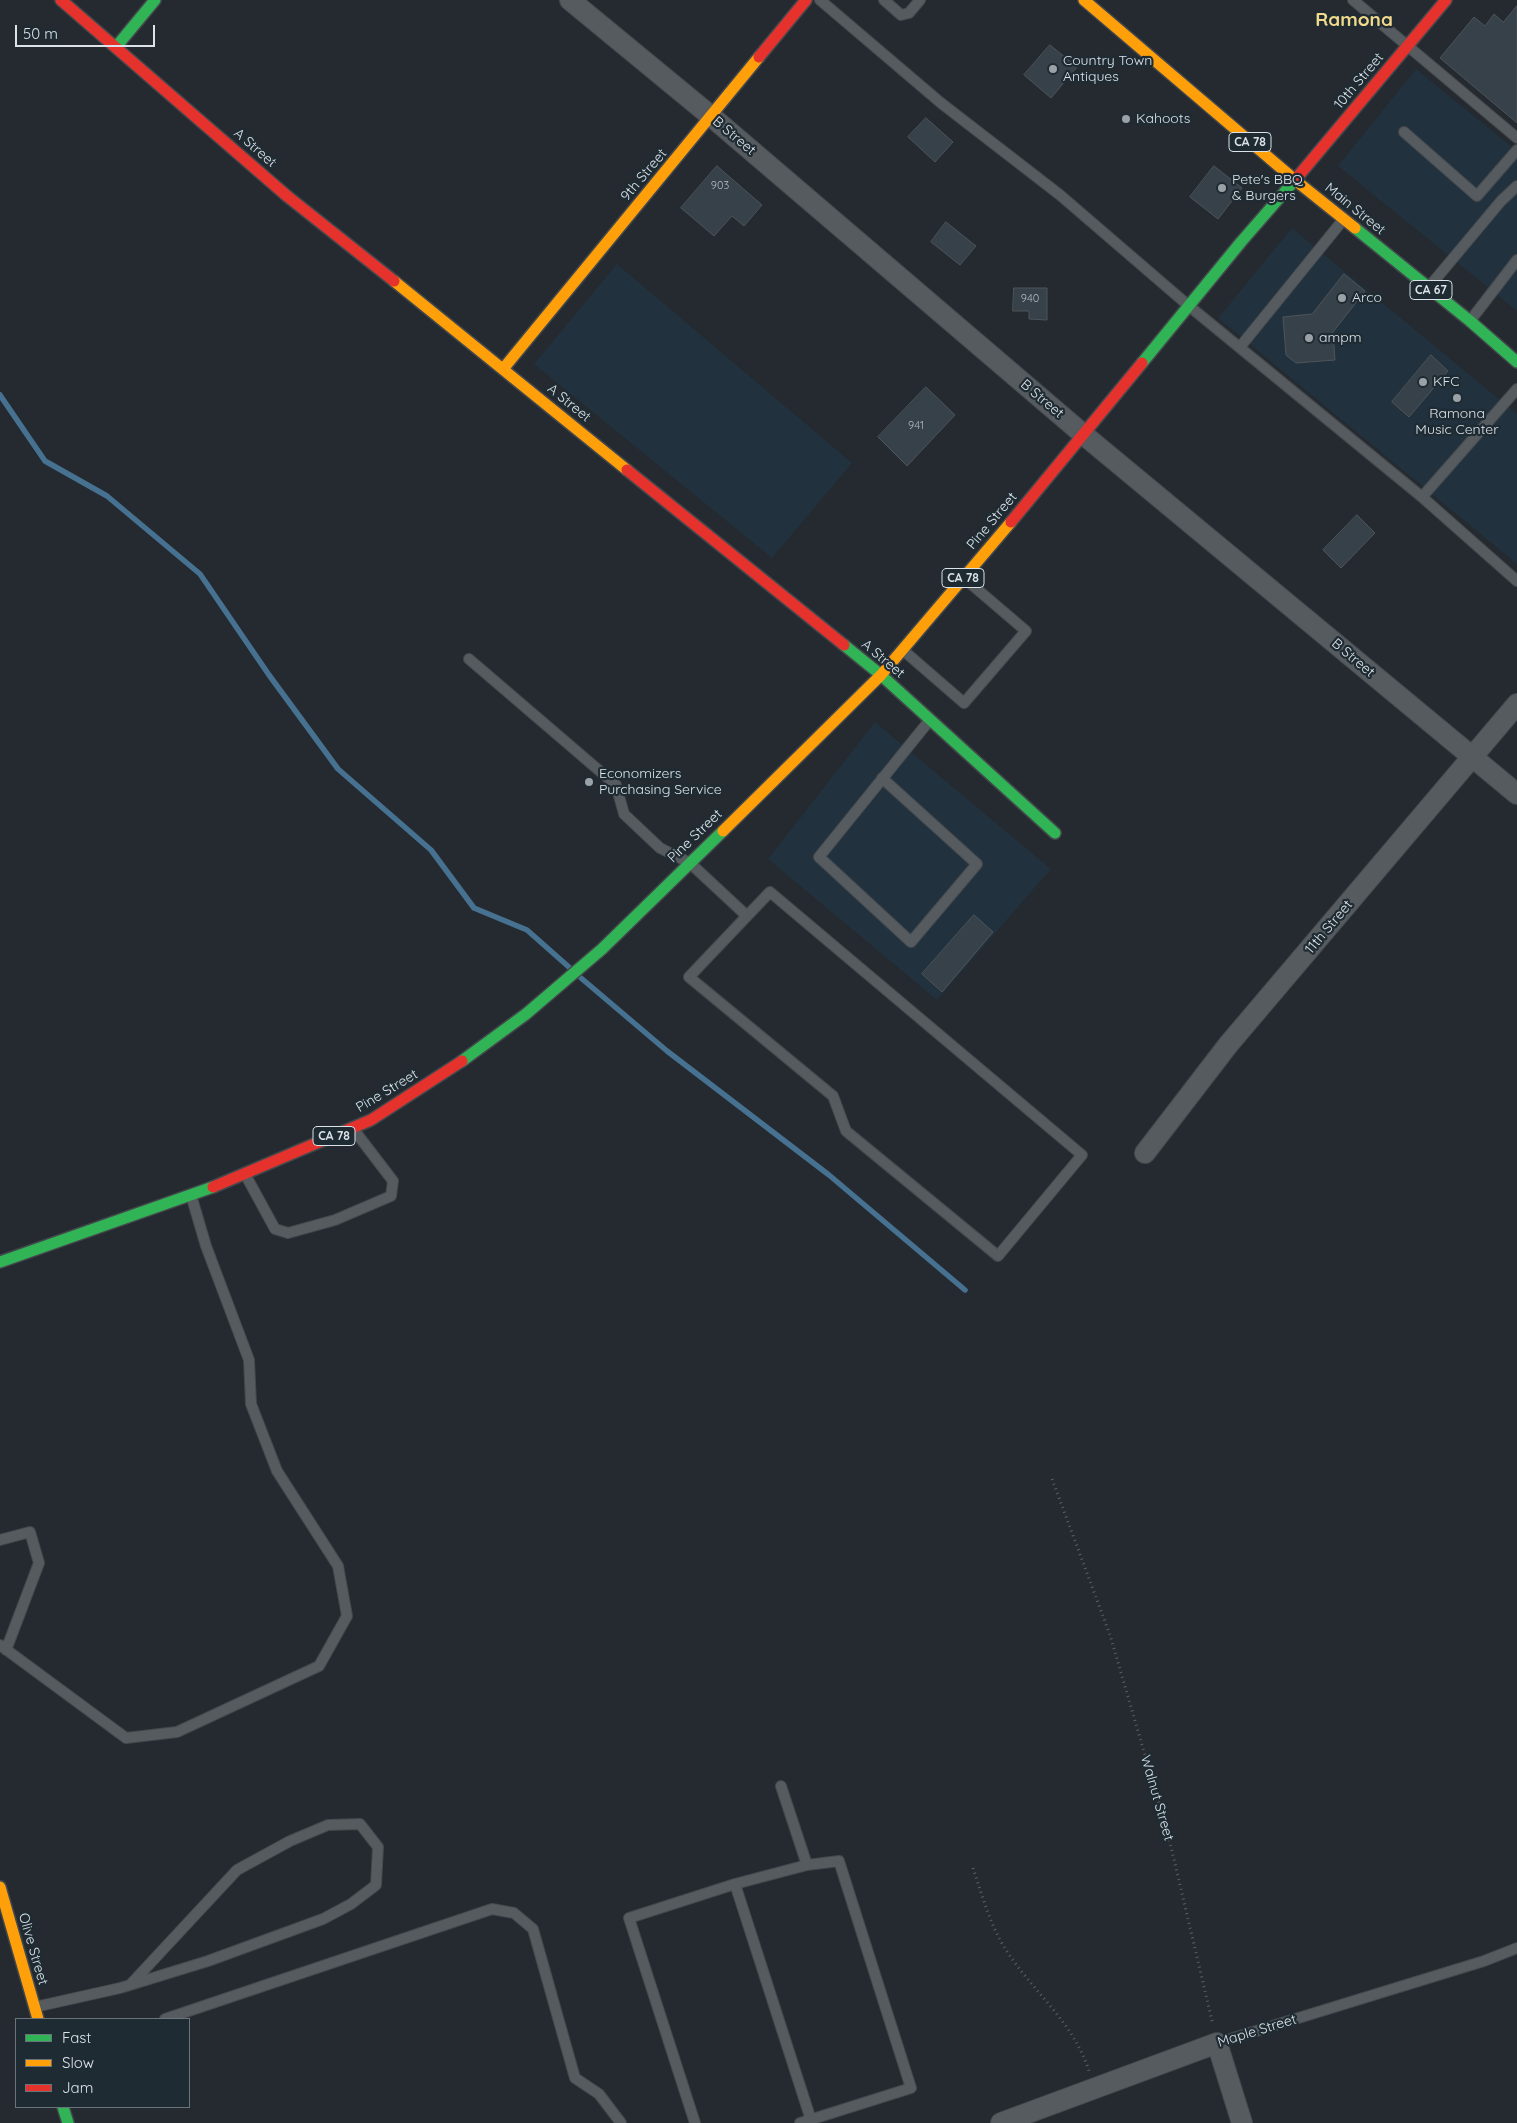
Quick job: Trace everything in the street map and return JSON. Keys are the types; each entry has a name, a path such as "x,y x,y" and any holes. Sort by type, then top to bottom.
{"main road":[{"name":"A Street","path":"61,0 287,196 504,369 881,675 1055,833"},
{"path":"116,47 155,0"},
{"name":"9th Street","path":"504,369 806,0"},
{"name":"Main Street","path":"1084,0 1295,180 1470,321 1517,362"},
{"name":"10th Street","path":"1295,180 1446,0"},
{"name":"Pine Street","path":"0,1262 244,1174 372,1120 446,1073 526,1014 602,949 881,675 1084,435 1295,180"},
{"name":"Olive Street","path":"0,1887 38,2018"},
{"path":"63,2108 68,2123"}],"street":[{"name":"B Street","path":"570,0 712,117 1084,435 1517,794"},
{"name":"11th Street","path":"1145,1153 1228,1045 1517,704"},
{"name":"Maple Street","path":"1001,2123 1217,2043"},
{"path":"1217,2043 1242,2123"}],"lane":[{"path":"820,0 941,102 1060,195 1189,306 1422,497 1517,581"},
{"path":"884,0 901,15 909,13 920,0"},
{"path":"1353,0 1517,138"},
{"path":"1404,132 1477,196 1517,150"},
{"path":"1428,288 1501,201 1517,186"},
{"path":"1240,347 1344,219"},
{"path":"1470,321 1517,260"},
{"path":"1422,497 1517,389"},
{"path":"902,650 964,703 1026,631 964,577"},
{"path":"469,659 616,785 624,814 660,848 690,862 747,916"},
{"path":"882,778 977,864 911,942 818,857 882,778 930,720"},
{"path":"770,892 1082,1155 998,1256 846,1132 833,1096 689,977 747,916 770,892"},
{"path":"244,1174 275,1229 288,1232 335,1220 392,1196 393,1181 353,1128"},
{"path":"0,1540 30,1532 39,1562 3,1648 126,1738 177,1732 319,1666 347,1616 338,1566 277,1471 251,1404 249,1360 206,1246 191,1194"},
{"path":"781,1786 807,1866"},
{"path":"34,2007 130,1985 291,1932 323,1919 351,1904 376,1885 378,1847 360,1824 328,1825 290,1841 246,1865 238,1870 130,1985"},
{"path":"695,2123 629,1918 736,1884 807,1866 839,1861 911,2088 800,2123"},
{"path":"736,1884 811,2121"},
{"path":"168,2018 492,1909 514,1913 533,1929 574,2078 599,2094 621,2123"},
{"name":"Maple Street","path":"1217,2043 1484,1961 1517,1948"}],"path":[{"name":"Walnut Street","path":"1052,1479 1110,1635 1168,1834 1217,2043"},
{"path":"973,1868 993,1928 1000,1941 1010,1957 1073,2036 1086,2061 1095,2088"}],"shaded area":[{"path":"1416,69 1517,151 1517,311 1338,166"},
{"path":"1292,228 1517,414 1517,564 1218,318"},
{"path":"617,264 852,463 772,558 534,364"},
{"path":"875,722 1051,869 937,1000 768,859"}],"building":[{"path":"1517,6 1517,123 1440,58 1474,17 1485,26 1494,14 1503,22"},
{"path":"1050,45 1077,67 1051,98 1024,75"},
{"path":"926,118 953,142 935,162 908,137"},
{"path":"717,166 762,205 744,226 732,216 714,236 681,208"},
{"path":"1214,166 1242,188 1218,219 1190,197"},
{"path":"946,222 976,246 960,265 931,242"},
{"name":"ampm","path":"1344,274 1365,291 1333,332 1335,360 1296,363 1286,355 1283,317 1312,314"},
{"path":"1014,288 1047,288 1047,320 1029,319 1029,311 1013,311"},
{"name":"KFC","path":"1431,355 1448,371 1409,417 1392,402"},
{"path":"926,387 955,415 907,466 878,437"},
{"path":"1357,515 1375,533 1341,568 1323,550"},
{"path":"974,915 993,932 942,992 922,974"}],"waterway":[{"path":"0,395 45,461 107,496 200,574 269,675 338,769 431,850 474,908 527,930 570,968"},
{"path":"581,978 667,1051 829,1175 965,1290"}],"traffic: fast":[{"path":"116,47 155,0"},
{"path":"1142,363 1241,242 1295,180"},
{"path":"1355,228 1470,321 1517,362"},
{"path":"844,645 881,675 1055,833"},
{"path":"462,1061 526,1014 602,949 723,831"},
{"path":"0,1262 213,1187"},
{"path":"63,2108 68,2123"}],"traffic: slow":[{"path":"1084,0 1295,180 1355,228"},
{"path":"503,369 759,57"},
{"path":"394,281 627,470"},
{"path":"723,831 881,675 1011,522"},
{"path":"0,1887 38,2018"}],"traffic: jam":[{"path":"61,0 287,196 394,281"},
{"path":"759,57 806,0"},
{"path":"1295,180 1446,0"},
{"path":"1011,522 1142,363"},
{"path":"627,470 844,645"},
{"path":"213,1187 371,1120 462,1061"}],"place":[{"name":"Country Town Antiques","path":"1053,69"},
{"name":"Kahoots","path":"1126,119"},
{"name":"Pete's BBQ & Burgers","path":"1222,188"},
{"name":"Arco","path":"1342,298"},
{"name":"ampm","path":"1309,338"},
{"name":"KFC","path":"1423,382"},
{"name":"Ramona Music Center","path":"1457,398"},
{"name":"Economizers Purchasing Service","path":"589,782"}],"district":[{"name":"Ramona","path":"1354,20"}]}
